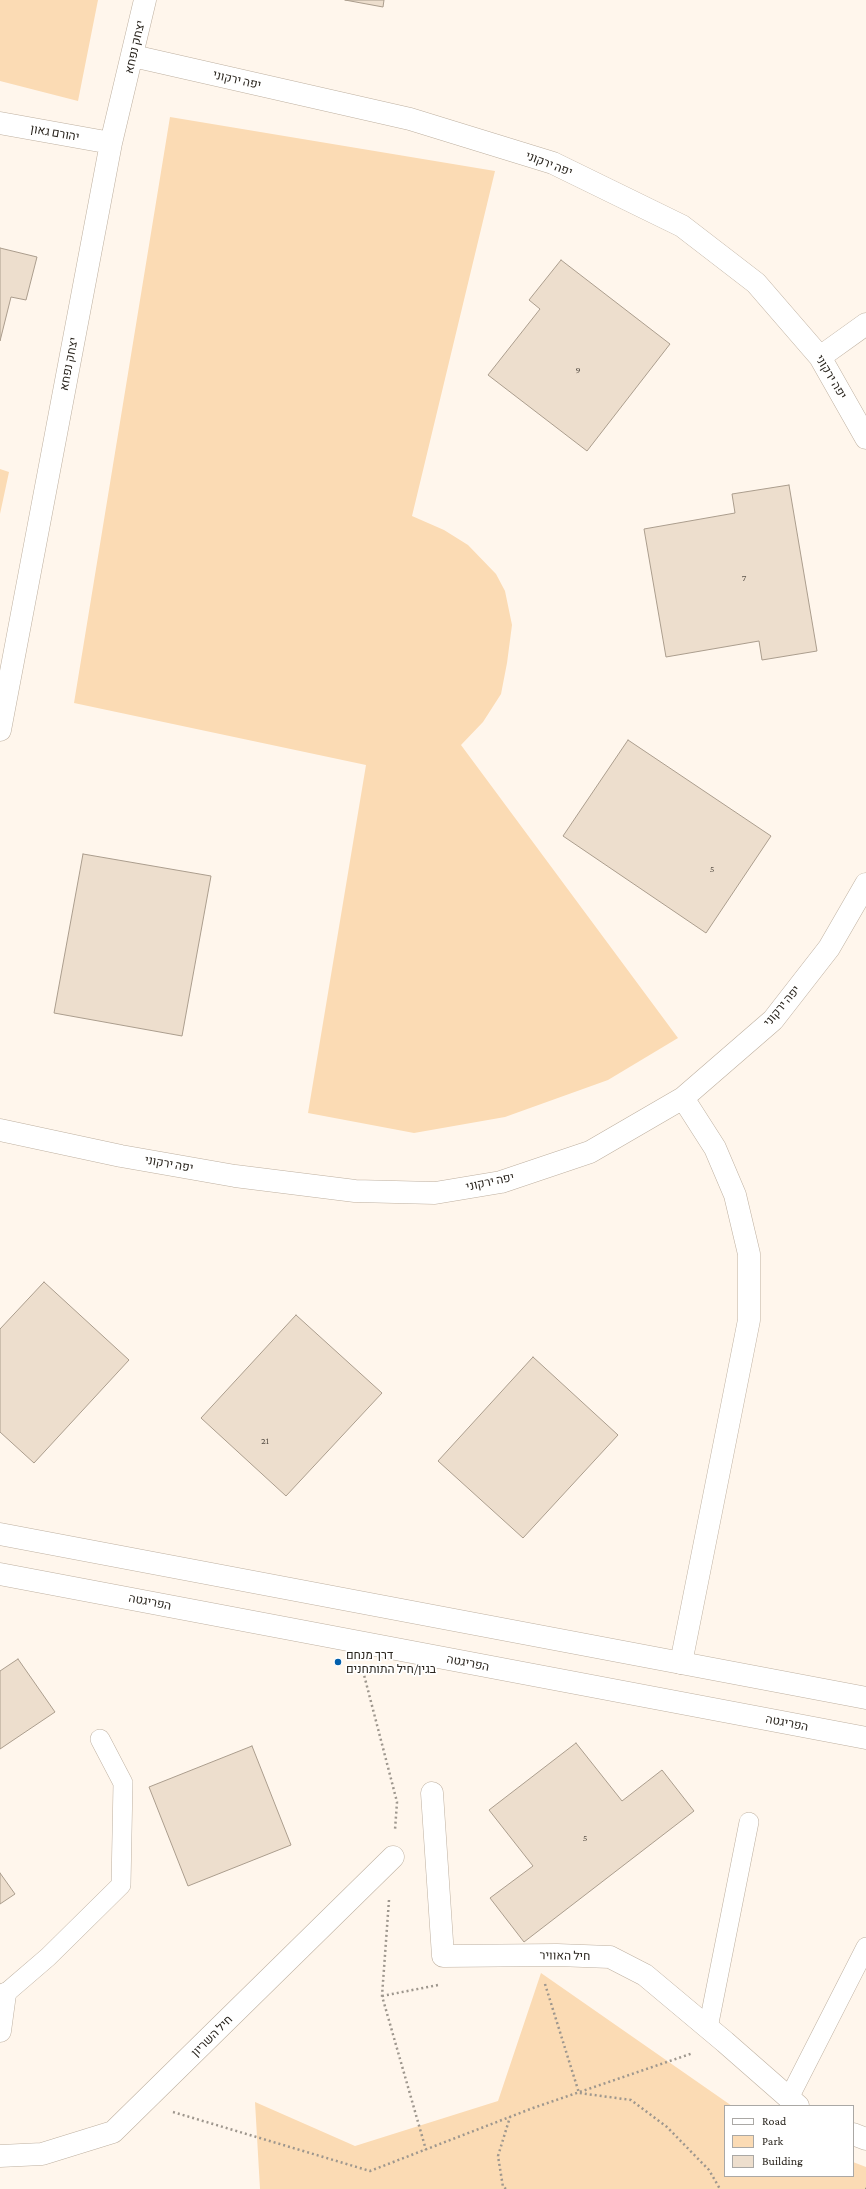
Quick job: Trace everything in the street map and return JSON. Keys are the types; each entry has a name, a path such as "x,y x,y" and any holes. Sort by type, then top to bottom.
{"street":[{"name":"יצחק נפחא","path":"0,730 111,143 133,56 145,0"},
{"name":"יפה ירקוני","path":"133,56 410,119 553,163 682,226 756,283 820,357 866,438"},
{"name":"יהורם גאון","path":"0,124 111,143"},
{"path":"820,357 866,324"},
{"name":"יפה ירקוני","path":"0,1130 121,1156 235,1176 355,1191 435,1193 501,1182 590,1152 683,1098 773,1020 829,948 866,884"},
{"path":"680,1663 749,1320 749,1254 735,1195 716,1148 683,1098"},
{"path":"0,1534 866,1698"},
{"name":"הפריגטה","path":"0,1574 866,1738"},
{"path":"432,1793 443,1956"},
{"name":"חיל השריון","path":"0,2156 42,2154 114,2132 393,1857"},
{"name":"חיל האוויר","path":"443,1956 536,1955 610,1957 645,1975 725,2042 793,2102"},
{"path":"0,2031 5,1994"},
{"path":"854,2134 866,2139"}],"lane":[{"path":"5,1994 48,1957 120,1885 123,1783 100,1739"},
{"path":"708,2028 748,1822"},
{"path":"793,2102 866,1947"}],"path":[{"path":"536,1955 579,2093"},
{"path":"382,1996 447,1983 443,1956"},
{"path":"143,2103 370,2171 510,2117 725,2042"},
{"path":"579,2093 631,2100 672,2132 709,2170 720,2189"},
{"path":"506,2189 503,2187 498,2156 510,2117"}],"green space":[{"path":"0,0 98,0 78,101 0,81"},
{"path":"170,117 495,171 412,516 444,530 468,545 496,574 505,591 512,625 501,694 483,722 461,745 678,1038 608,1080 505,1117 414,1133 308,1113 366,765 74,703"},
{"path":"0,469 9,472 0,514"},
{"path":"541,1973 731,2105 724,2105 724,2177 854,2177 854,2162 866,2167 866,2189 260,2189 255,2102 355,2146 498,2101"}],"building":[{"path":"345,0 384,0 383,7"},
{"path":"0,248 37,257 26,300 11,297 0,341"},
{"path":"561,260 670,344 587,451 488,375 540,309 529,300"},
{"path":"789,485 817,651 762,660 759,641 666,657 644,529 735,513 732,494"},
{"path":"628,740 771,836 706,933 563,836"},
{"path":"83,854 211,876 182,1036 54,1013"},
{"path":"44,1282 129,1360 34,1463 0,1432 0,1329"},
{"path":"296,1315 382,1393 286,1496 201,1418"},
{"path":"533,1357 618,1435 523,1538 438,1461"},
{"path":"18,1659 55,1712 0,1749 0,1671"},
{"path":"576,1743 622,1801 662,1770 694,1811 524,1942 490,1898 533,1866 489,1810"},
{"path":"252,1746 291,1845 188,1886 149,1787"},
{"path":"0,1873 15,1894 0,1904"}],"place":[{"name":"דרך מנחם בגין/חיל התותחנים","path":"338,1662"}]}
